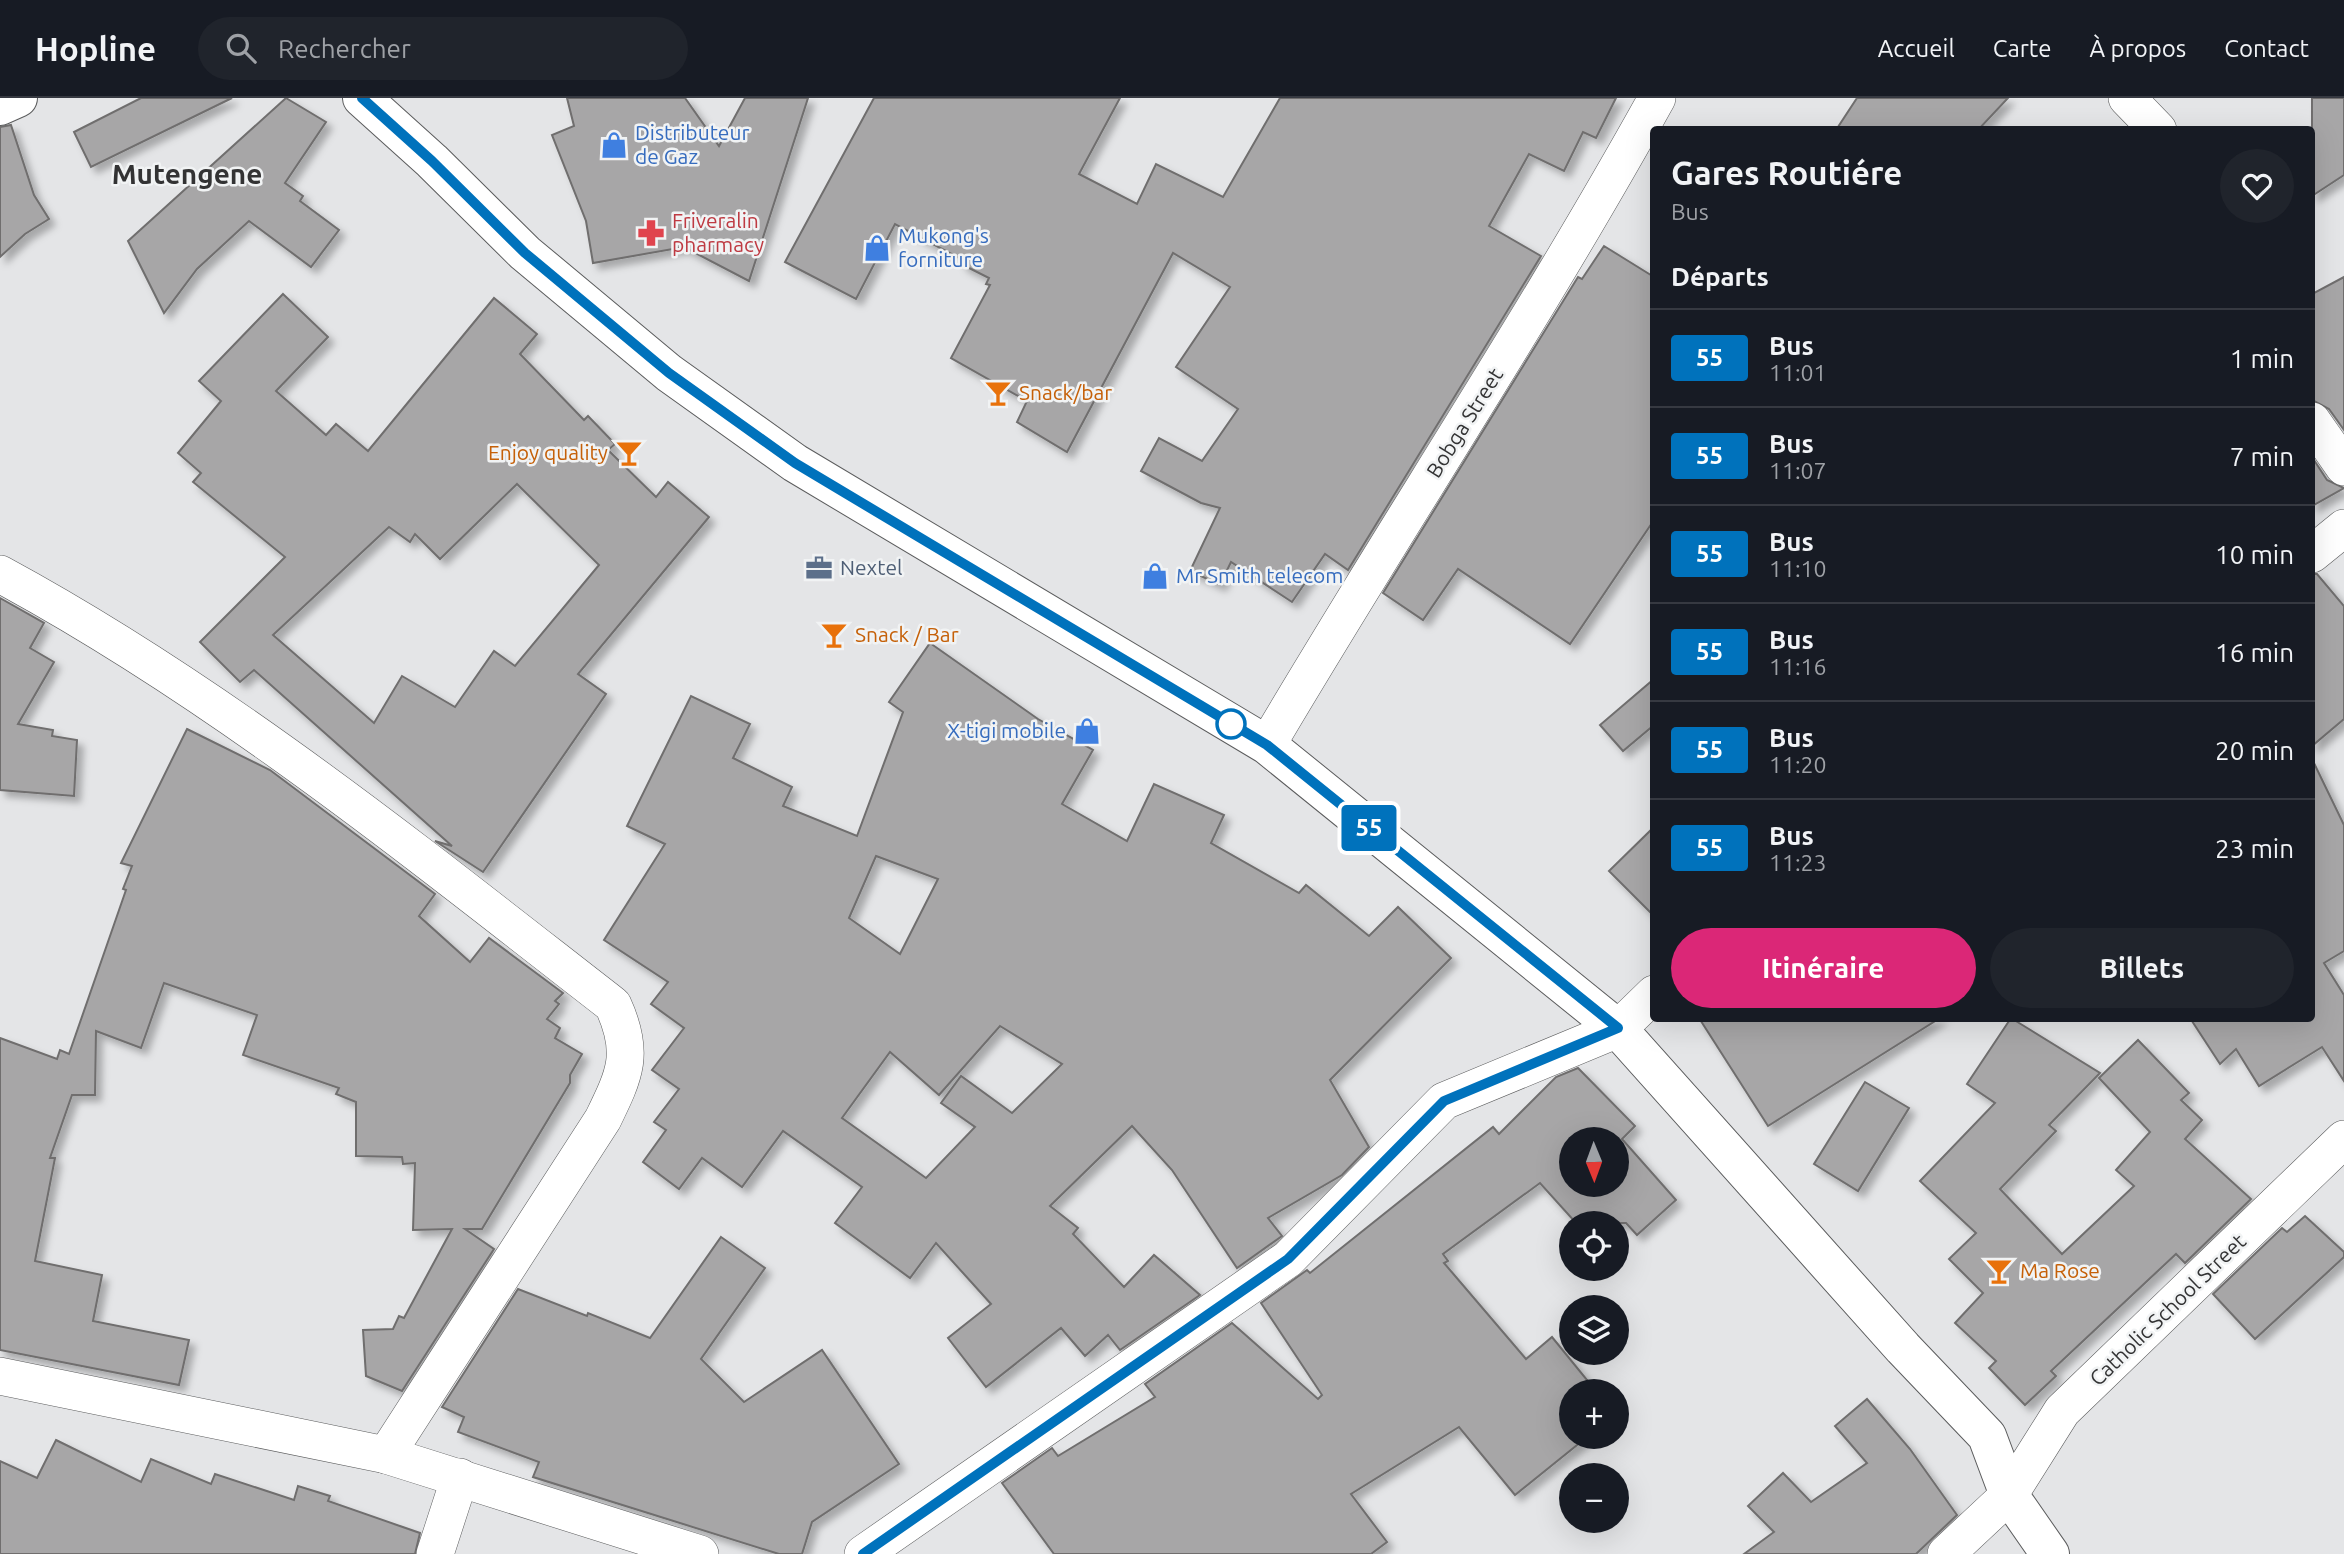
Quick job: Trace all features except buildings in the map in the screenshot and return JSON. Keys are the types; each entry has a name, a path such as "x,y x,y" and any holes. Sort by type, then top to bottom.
{"highway":[{"path":"0,106 18,98"},
{"path":"362,98 432,161 525,253 669,373 795,463 1267,745 1618,1028 1903,1348 1987,1436 2009,1496 2050,1554"},
{"path":"405,98 432,161"}],"street":[{"name":"Bobga Street","path":"1267,745 1359,590 1588,223 1657,98"},
{"path":"2127,98 2154,126"},
{"path":"2315,425 2344,467"},
{"path":"2315,552 2344,528"},
{"path":"0,574 68,611 321,781 613,1005 625,1031 626,1057 620,1085 603,1119 386,1455"},
{"path":"863,1554 1288,1259 1444,1101 1618,1028 1650,998"},
{"name":"Catholic School Street","path":"1946,1554 2009,1496 2062,1410 2344,1139"},
{"path":"0,1376 386,1455 700,1554"},
{"path":"435,1554 460,1477"}],"bus line":[{"name":"55","path":"362,98 432,161 525,253 669,373 795,463 1267,745 1618,1028 1444,1101 1288,1259 863,1554"}],"place":[{"name":"Distributeur de Gaz","path":"614,145"},
{"name":"Friveralin pharmacy","path":"651,233"},
{"name":"Mukong's forniture","path":"877,248"},
{"name":"Snack/bar","path":"998,393"},
{"name":"Enjoy quality","path":"629,453"},
{"name":"Nextel","path":"819,568"},
{"name":"Mr Smith telecom","path":"1155,576"},
{"name":"Snack / Bar","path":"834,635"},
{"name":"X-tigi mobile","path":"1087,731"},
{"name":"Ma Rose","path":"1999,1271"}],"district":[{"name":"Mutengene","path":"187,174"}]}
